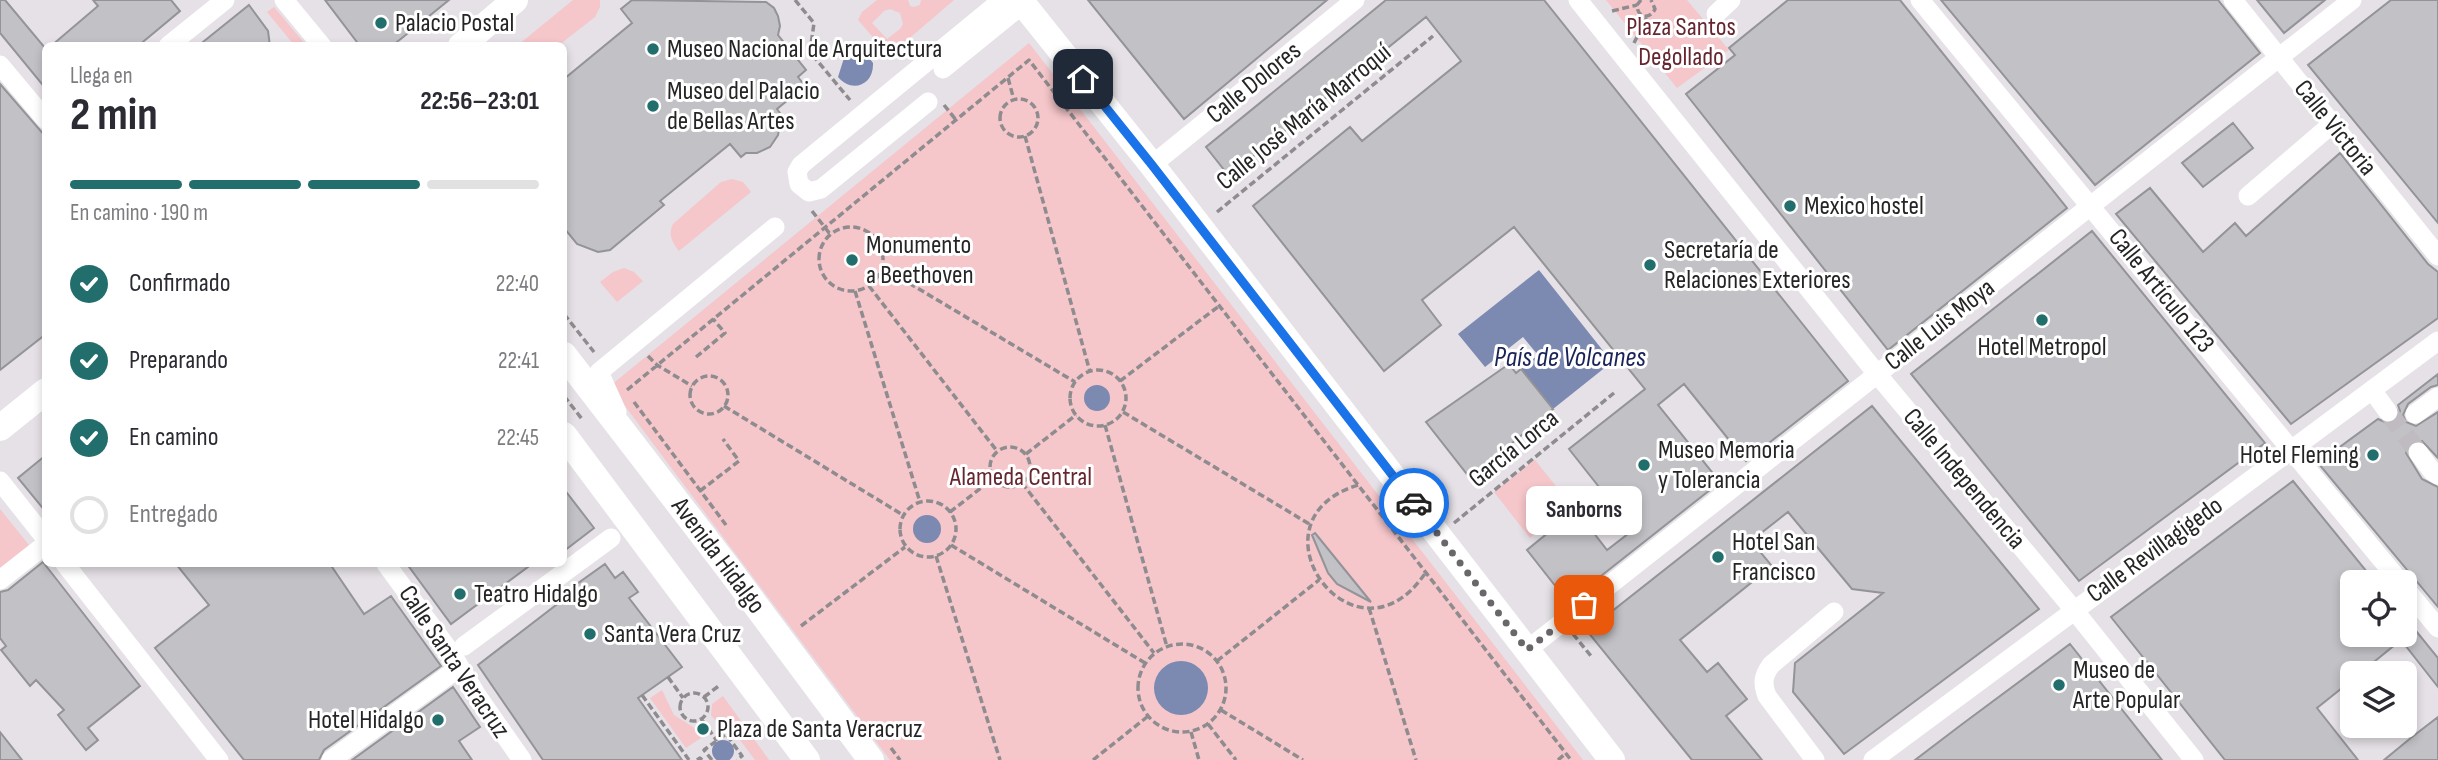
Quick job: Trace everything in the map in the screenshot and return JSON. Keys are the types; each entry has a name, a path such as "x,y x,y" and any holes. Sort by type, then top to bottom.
{"main road":[{"path":"466,42 515,0"},
{"path":"1019,4 1152,165 1612,760"},
{"name":"Avenida Hidalgo","path":"567,359 726,564 871,760"},
{"path":"0,428 42,394"},
{"name":"Avenida Hidalgo","path":"573,427 807,760"}],"street":[{"path":"173,42 225,0"},
{"path":"284,0 319,42"},
{"name":"Calle Dolores","path":"1152,165 1355,0"},
{"name":"Calle Independencia","path":"1578,0 1877,374 2074,610 2194,760"},
{"path":"1716,14 1731,0"},
{"name":"Calle Artículo 123","path":"1920,0 2390,570"},
{"name":"Calle Victoria","path":"2233,0 2438,256"},
{"name":"Calle Luis Moya","path":"1527,650 2352,0"},
{"path":"928,102 821,189 813,192 802,188 797,176 801,165 862,115 1019,4"},
{"path":"946,73 1019,4"},
{"path":"0,65 42,115"},
{"path":"2248,195 2332,124"},
{"path":"628,439 599,372 775,227"},
{"name":"Calle Revillagigedo","path":"1873,760 2438,341"},
{"path":"2372,390 2388,412"},
{"path":"2415,414 2438,397"},
{"path":"2418,452 2438,475"},
{"path":"0,481 42,534"},
{"path":"464,646 611,538"},
{"path":"0,580 42,547"},
{"path":"67,567 208,756"},
{"name":"Calle Santa Veracruz","path":"388,567 522,760"},
{"path":"2417,603 2438,628"},
{"path":"1815,760 1767,696 1763,685 1765,674 1772,665 1834,612"},
{"path":"331,760 460,667"}],"path":[{"path":"795,0 814,23 810,52 862,115"},
{"path":"1591,16 1637,5 1641,0"},
{"path":"1626,59 1647,17 1655,9 1651,0"},
{"path":"1637,5 1639,14 1647,17"},
{"name":"Calle José María Marroquí","path":"1200,227 1433,36"},
{"path":"626,391 1029,60 1571,760"},
{"path":"1008,77 1014,100"},
{"path":"1014,100 1028,102 1037,113 1035,127 1025,136 1014,136 1002,125 1002,110 1014,100"},
{"path":"1025,136 1090,372"},
{"path":"848,227 858,227 868,231 881,247 883,267 869,286 855,292 837,288 823,276 818,258 820,249 830,234 848,227"},
{"path":"883,267 1074,383"},
{"path":"869,286 997,451"},
{"path":"855,292 920,502"},
{"path":"1121,381 1219,306"},
{"path":"696,357 724,333 713,319"},
{"path":"635,342 657,365 692,386"},
{"path":"1108,372 1121,381 1126,399 1117,419 1098,426 1086,424 1076,415 1070,399 1074,383 1082,375 1108,372"},
{"path":"705,377 716,378 727,390 727,401 715,413 699,411 690,397 692,386 705,377"},
{"name":"García Lorca","path":"1438,536 1614,393"},
{"path":"567,406 573,427"},
{"path":"724,406 903,515"},
{"path":"1122,412 1311,525"},
{"path":"1026,454 1076,415"},
{"path":"1105,425 1167,647"},
{"path":"700,491 739,461 723,439"},
{"path":"1015,447 1026,454 1030,469 1022,483 1007,486 999,484 994,478 990,466 997,451 1015,447"},
{"path":"950,512 994,478"},
{"path":"1022,483 1154,653"},
{"path":"1358,485 1332,497 1311,525 1309,553 1318,580 1344,602 1368,608 1388,605 1405,596 1426,572"},
{"path":"920,502 937,503 950,512 956,530 951,544 936,556 917,555 905,546 900,532 903,515 913,506 920,502"},
{"path":"951,544 1145,663"},
{"path":"801,626 905,546"},
{"path":"936,556 1000,760"},
{"path":"1217,661 1318,580"},
{"path":"1368,608 1416,760"},
{"path":"1563,622 1591,656"},
{"path":"1179,644 1194,646 1217,661 1225,680 1226,691 1221,710 1208,724 1191,732 1170,732 1147,717 1138,696 1139,674 1154,653 1179,644"},
{"path":"668,677 683,699"},
{"path":"704,697 720,685"},
{"path":"693,693 704,697 709,707 702,719 693,721 685,717 680,709 683,699 693,693"},
{"path":"642,695 689,760"},
{"path":"1221,710 1303,760"},
{"path":"1093,760 1147,717"},
{"path":"702,719 717,741"},
{"path":"1208,724 1236,760"},
{"path":"1191,732 1199,760"},
{"path":"712,760 704,750 726,734 742,756 737,760"},
{"path":"1558,760 1566,753"}],"green space":[{"path":"573,0 600,0 595,17 563,42 522,42"},
{"path":"877,0 908,0 910,6 914,7 920,5 921,0 954,0 891,54 885,51 858,20 862,12","holes":["890,9 900,13 903,24 887,39 872,23 884,11"]},
{"name":"Plaza Santos Degollado","path":"1606,0 1687,0 1729,50 1677,88"},
{"path":"274,7 303,42 292,42 267,12"},
{"name":"Alameda Central","path":"1029,43 1583,760 890,760 610,386"},
{"path":"732,179 743,182 751,192 679,251 671,238 673,224 721,182"},
{"path":"624,268 634,272 643,281 617,302 600,282"},
{"path":"1535,460 1571,505 1530,538 1494,492"},
{"path":"0,509 29,545 0,568"},
{"path":"662,690 674,715 693,727 701,738 686,748 650,698"},
{"path":"723,696 769,760 755,760 725,720 718,724 711,715 712,704"}],"water":[{"path":"864,51 873,63 870,77 861,85 843,82 838,77 844,58"},
{"name":"País de Volcanes","path":"1539,270 1612,362 1553,409 1521,369 1538,355 1523,337 1485,367 1458,334"},
{"path":"1097,385 1106,389 1110,398 1106,407 1097,411 1088,407 1084,398 1088,389"},
{"path":"927,515 937,519 941,529 937,539 927,543 917,539 913,529 917,519"},
{"path":"1181,661 1200,669 1208,688 1200,707 1181,715 1162,707 1154,688 1162,669"},
{"path":"723,740 731,743 731,759 715,759 712,751 715,743"}],"building":[{"path":"0,0 5,0 42,44 42,84 0,33"},
{"path":"93,0 171,0 180,11 143,42 56,42 98,6"},
{"name":"Palacio Postal","path":"325,0 449,0 397,42 357,42"},
{"path":"632,0 766,2 774,8 778,16 778,35 806,70 798,77 805,86 777,109 785,120 780,124 778,135 770,147 757,153 746,153 741,157 730,144 660,201 664,205 610,250 598,252 577,244 567,232 567,77 632,23 621,9"},
{"path":"1088,0 1327,0 1184,119"},
{"path":"1386,0 1544,0 1848,381 1746,461 1684,384 1658,405 1720,482 1568,602 1527,550 1576,510 1607,550 1633,530 1569,449 1645,389 1514,227 1422,300 1441,325 1384,371 1253,206 1350,127 1362,141 1461,61 1426,17 1229,176 1206,147"},
{"path":"1788,0 1900,0 2067,208 1888,350 1686,94 1735,55 1729,48"},
{"path":"1941,0 2218,0 2260,53 2095,185"},
{"path":"2257,0 2325,0 2284,33"},
{"path":"2391,0 2438,0 2438,223 2308,65"},
{"path":"249,5 268,31 269,42 203,42"},
{"path":"0,84 42,132 42,337 0,370"},
{"path":"2233,123 2253,148 2203,187 2182,163"},
{"path":"2340,153 2428,264 2438,272 2438,318 2291,424 2116,214 2150,188 2203,252 2235,223 2246,236"},
{"path":"2092,231 2265,443 2079,581 1911,374"},
{"path":"1509,364 1516,373 1521,369 1553,409 1470,478 1426,422"},
{"path":"2438,374 2438,385 2408,404 2403,415 2406,422 2416,426 2438,412 2438,458 2422,441 2411,442 2406,453 2422,479 2438,487 2438,607 2417,582 2417,570 2407,570 2318,463 2378,419 2389,424 2396,421 2400,411 2398,405"},
{"path":"1872,406 2039,609 1844,754 1793,692 1795,663 1883,593 1852,589 1788,512 1751,541 1772,566 1680,640 1707,672 1718,663 1747,699 1726,716 1762,760 1692,760 1587,631"},
{"path":"42,458 42,507 18,478"},
{"path":"2293,481 2365,570 2340,570 2340,647 2392,647 2375,661 2340,661 2340,690 2317,708 2358,760 2225,760 2111,617"},
{"name":"Teatro Hidalgo","path":"567,493 594,528 567,549"},
{"path":"1315,533 1371,602 1337,584 1328,573 1312,535"},
{"path":"42,563 42,567 47,567 140,686 88,728 98,740 86,750 58,715 64,710 36,680 30,686 1,650 6,646 0,638 0,592 8,590"},
{"path":"605,564 615,578 623,572 638,592 629,598 682,667 638,698 682,760 543,760 478,665 556,605 553,601"},
{"path":"178,567 332,567 364,614 391,596 441,666 324,750 319,760 244,760 155,648 209,605"},
{"name":"Teatro Hidalgo","path":"409,567 528,567 451,624"},
{"path":"2417,632 2438,658 2438,687 2407,647 2417,647"},
{"name":"Museo de Arte Popular","path":"2070,644 2162,760 1915,760 1961,725"},
{"name":"Hotel Hidalgo","path":"453,687 480,727 459,741 472,760 352,760"},
{"path":"2438,717 2438,760 2384,760 2411,738 2417,738 2417,733"},
{"path":"0,732 22,760 0,760"}],"tunnel":[{"path":"2388,412 2418,452"}],"way so far":[{"path":"1414,503 1527,650 1584,605"}],"place":[{"name":"Palacio Postal","path":"381,23"},
{"name":"Museo Nacional de Arquitectura","path":"653,49"},
{"name":"Museo del Palacio de Bellas Artes","path":"653,106"},
{"name":"Mexico hostel","path":"1790,206"},
{"name":"Monumento a Beethoven","path":"852,260"},
{"name":"Secretaría de Relaciones Exteriores","path":"1650,265"},
{"name":"Hotel Metropol","path":"2042,320"},
{"name":"Hotel Fleming","path":"2373,455"},
{"name":"Museo Memoria y Tolerancia","path":"1644,465"},
{"name":"Hotel San Francisco","path":"1718,557"},
{"name":"Teatro Hidalgo","path":"460,594"},
{"name":"Sanborns","path":"1584,605"},
{"name":"Santa Vera Cruz","path":"590,634"},
{"name":"Museo de Arte Popular","path":"2059,685"},
{"name":"Hotel Hidalgo","path":"438,720"},
{"name":"Plaza de Santa Veracruz","path":"703,729"}],"route":[{"path":"1083,79 1414,503"}]}
